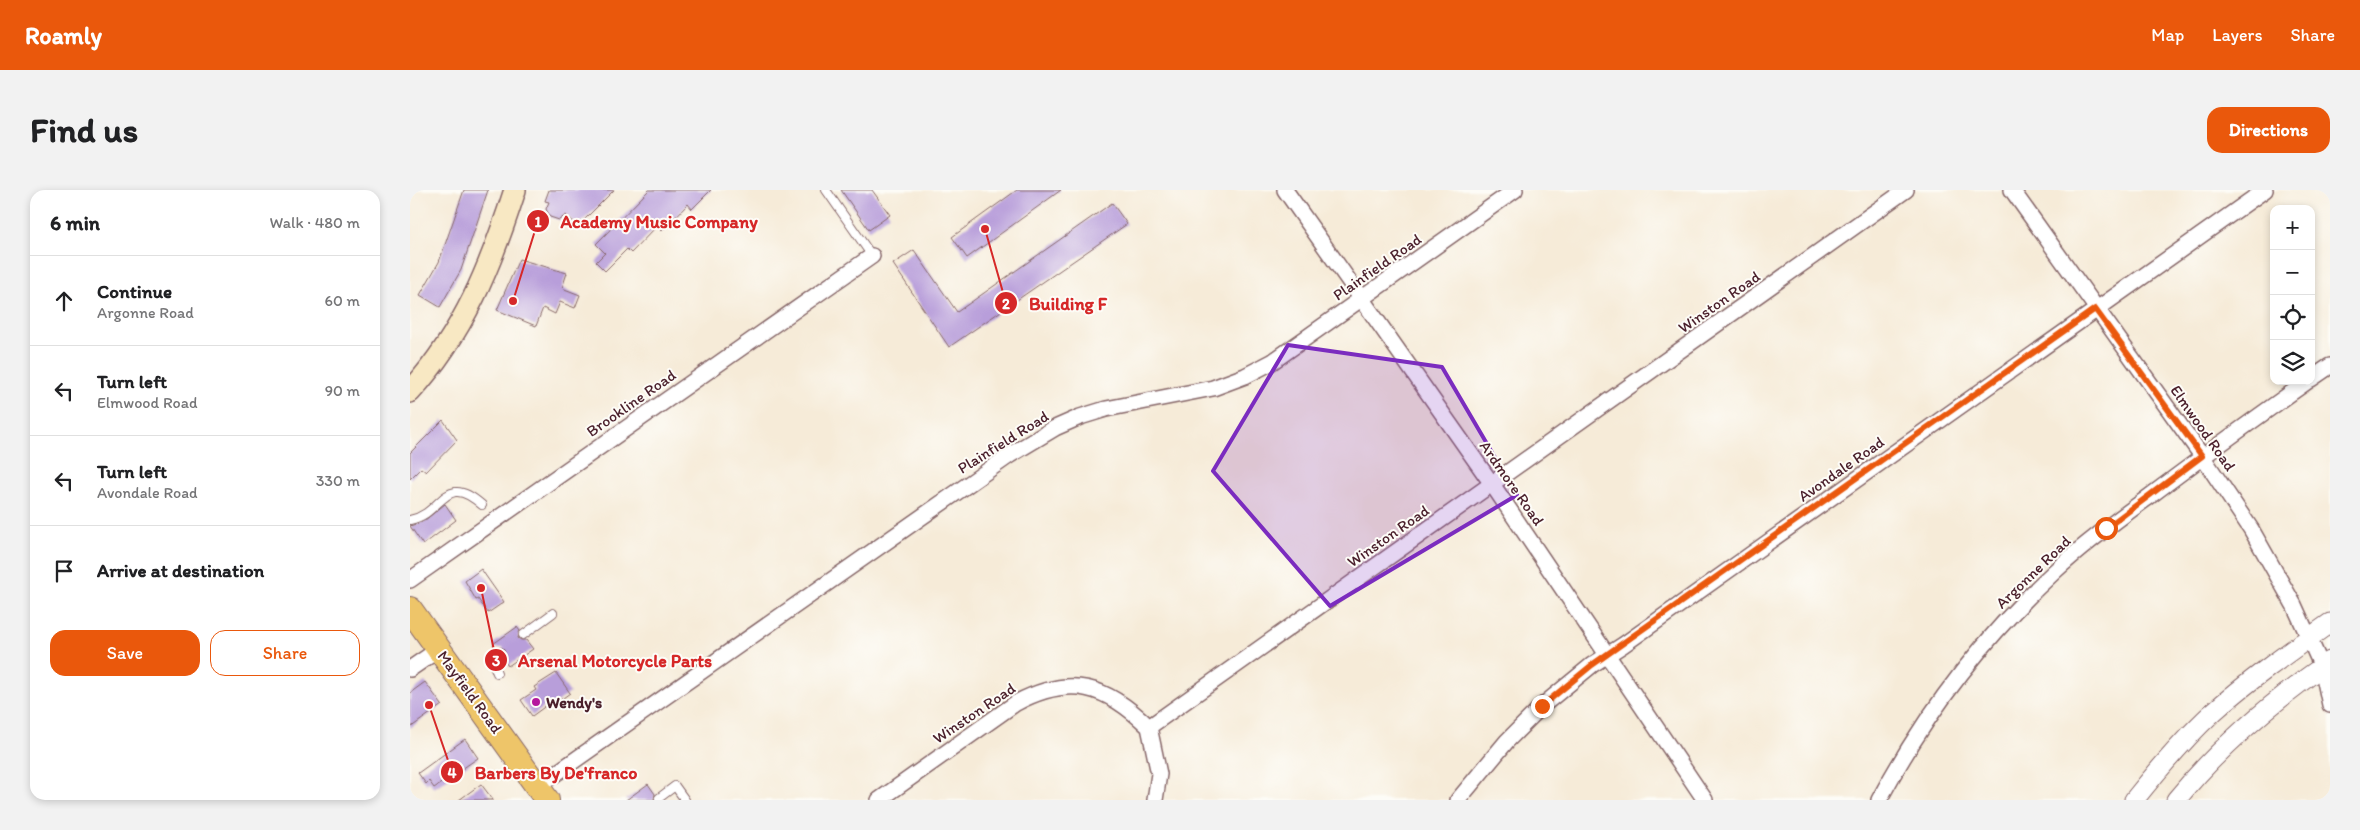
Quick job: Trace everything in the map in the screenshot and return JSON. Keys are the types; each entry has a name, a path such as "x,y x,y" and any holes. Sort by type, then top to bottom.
{"main road":[{"path":"410,392 439,357 462,322 493,257 515,190"},
{"name":"Mayfield Road","path":"410,608 543,793"}],"street":[{"name":"Ardmore Road","path":"1284,190 1492,484 1705,800"},
{"name":"Plainfield Road","path":"543,793 1005,458 1055,428 1106,409 1213,388 1245,376 1272,362 1516,190"},
{"name":"Winston Road","path":"879,800 1016,703 1040,692 1064,686 1094,689 1119,700 1149,727 1906,190"},
{"name":"Elmwood Road","path":"2012,190 2095,309 2202,456 2275,570 2309,638 2326,664 2330,705"},
{"name":"Avondale Road","path":"1458,800 1507,741 1536,711 1579,675 2265,190"},
{"name":"Brookline Road","path":"410,580 872,256"},
{"name":"Argonne Road","path":"2315,376 2330,366"},
{"name":"Argonne Road","path":"1879,800 1894,771 1944,697 1991,637 2054,572 2106,528 2202,456 2303,385"},
{"path":"2134,800 2174,751 2210,715 2245,686 2330,623"},
{"path":"410,669 439,649"},
{"path":"2176,800 2226,744 2278,700 2326,664"},
{"path":"1149,727 1159,774 1155,800"}],"lane":[{"path":"826,190 872,256"},
{"path":"410,520 418,517 453,492 465,492 482,505"},
{"path":"523,635 553,613"},
{"path":"497,673 492,660 499,652"},
{"path":"659,798 675,786 684,800"}],"highlighted area":[{"path":"1288,345 1442,367 1517,495 1330,606 1213,471"}],"building":[{"path":"464,190 488,190 461,270 440,307 420,295 439,262"},
{"path":"549,190 614,190 578,226 566,215 559,220 550,217 546,209 549,202 545,201"},
{"path":"649,190 711,190 692,209 688,204 662,231 657,226 631,253 627,249 605,271 596,262 605,253 596,244"},
{"path":"841,190 872,190 890,215 869,230"},
{"path":"1017,190 1061,190 967,258 952,237"},
{"path":"1112,203 1127,224 949,347 893,264 914,250 957,312"},
{"path":"519,259 567,273 562,288 580,295 575,308 560,302 555,314 543,308 536,326 497,310"},
{"path":"443,420 457,440 426,472 421,468 410,479 410,453"},
{"path":"445,504 456,520 423,545 410,526 424,521"},
{"path":"481,569 504,602 488,613 478,599 476,600 465,581"},
{"path":"517,627 520,631 518,638 526,640 533,649 508,666 502,657 505,653 503,648 495,648 493,644"},
{"path":"556,673 570,693 549,708 547,705 532,716 521,700 536,690 534,687"},
{"path":"425,682 442,705 410,728 410,693"},
{"path":"465,739 478,758 434,788 429,781 426,784 418,773"},
{"path":"481,784 493,800 459,800"},
{"path":"648,784 655,794 654,800 626,800"}],"place":[{"name":"Building F","path":"985,229"},
{"name":"Academy Music Company","path":"513,301"},
{"name":"Arsenal Motorcycle Parts","path":"481,588"},
{"name":"Wendy's","path":"536,702"},
{"name":"Barbers By De'franco","path":"429,705"}],"route":[{"path":"1542,706 1592,665 1623,645 2095,309 2202,456 2106,528"}]}
